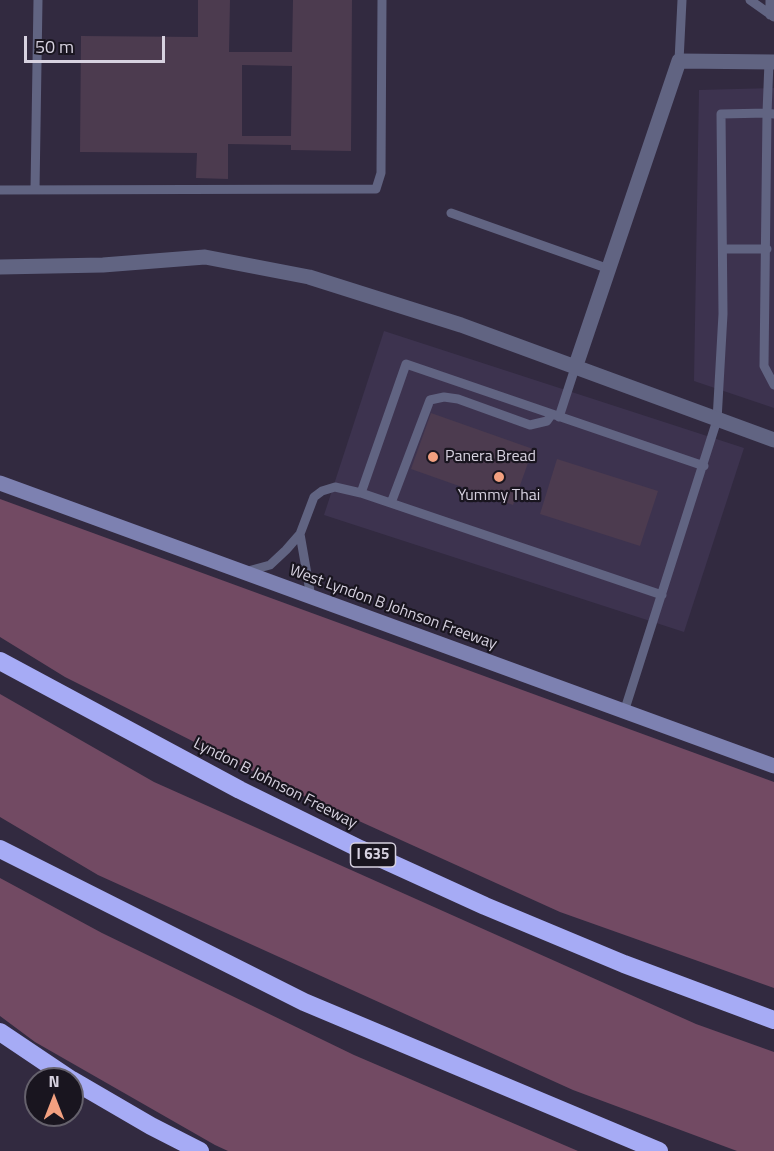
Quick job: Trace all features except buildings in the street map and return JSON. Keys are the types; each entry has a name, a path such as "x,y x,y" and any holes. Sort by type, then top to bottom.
{"highway":[{"name":"Lyndon B Johnson Freeway","path":"0,661 240,790 401,868 624,964 774,1020"},
{"path":"0,849 304,1002 659,1151"},
{"path":"0,1032 53,1067"},
{"path":"84,1087 151,1126 200,1151"}],"main road":[{"name":"West Lyndon B Johnson Freeway","path":"0,483 774,766"}],"street":[{"path":"575,368 679,61 772,62"},
{"path":"0,267 103,265 205,257 309,277 461,325 774,440"}],"lane":[{"path":"35,190 38,0"},
{"path":"0,190 376,189 381,173 382,0"},
{"path":"679,61 682,0"},
{"path":"750,0 772,16"},
{"path":"770,0 772,16"},
{"path":"772,62 764,366 774,385"},
{"path":"624,712 717,420 722,349 721,114 771,114"},
{"path":"451,213 609,269"},
{"path":"723,249 767,249"},
{"path":"362,493 406,364 704,466"},
{"path":"391,503 430,400 444,397 458,399 530,425 547,422 556,416 575,368"},
{"path":"243,572 270,565 300,534 314,497 322,491 335,487 362,493 662,595"},
{"path":"300,534 311,597"}],"shaded area":[{"path":"774,88 774,408 694,381 699,90"},
{"path":"384,331 744,448 684,632 324,515"},
{"path":"0,499 774,782 774,988 560,912 286,788 65,677 0,637"},
{"path":"0,694 154,782 696,1024 774,1052 774,1151 737,1151 573,1090 98,875 0,817"},
{"path":"0,878 102,933 354,1055 578,1151 228,1151 84,1070 84,1067 79,1067 35,1042 0,1016"}],"place":[{"name":"Panera Bread","path":"433,457"},
{"name":"Yummy Thai","path":"499,477"}]}
